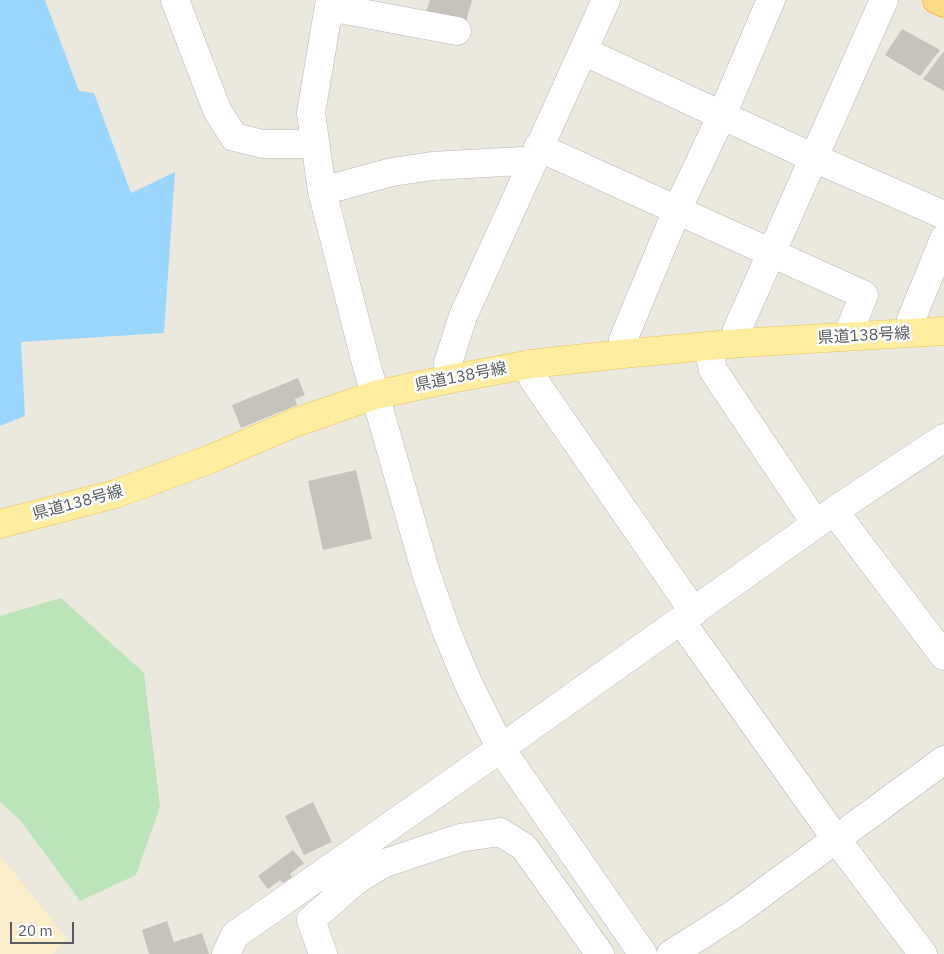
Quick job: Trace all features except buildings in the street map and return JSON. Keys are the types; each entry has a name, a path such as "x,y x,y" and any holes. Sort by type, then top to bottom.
{"highway":[{"path":"938,0 944,3"}],"main road":[{"name":"県道138号線","path":"0,524 115,494 208,460 294,423 375,395 450,379 531,364 622,354 740,343 944,332"}],"street":[{"path":"175,0 217,110 234,137 263,144 315,144"},
{"path":"450,379 448,363 463,316 606,0"},
{"path":"622,354 622,340 677,210 722,115 771,0"},
{"path":"740,343 737,330 884,0"},
{"path":"457,31 330,3 311,113 322,191 375,395 426,573 446,630 468,683 501,749 643,954"},
{"path":"583,52 814,158 944,215"},
{"path":"322,191 392,172 432,166 522,161 535,156 677,210 864,295 852,324 850,336"},
{"path":"908,333 911,320 944,239"},
{"path":"708,347 714,370 825,518 944,656"},
{"path":"531,364 533,379 687,616 836,839 923,954"},
{"path":"230,945 314,880 825,518 944,438"},
{"path":"671,954 734,914 944,760"},
{"path":"323,954 311,920 354,882 382,864 460,838 500,832 524,847 600,954"},
{"path":"314,880 327,886 354,882"}],"green space":[{"path":"61,598 144,673 160,807 136,875 80,901 20,820 0,802 0,616"}],"sand":[{"path":"0,856 68,939 52,954 0,954"}],"water":[{"path":"0,0 45,0 79,91 94,93 131,193 175,172 164,333 21,342 25,416 0,426"}]}
